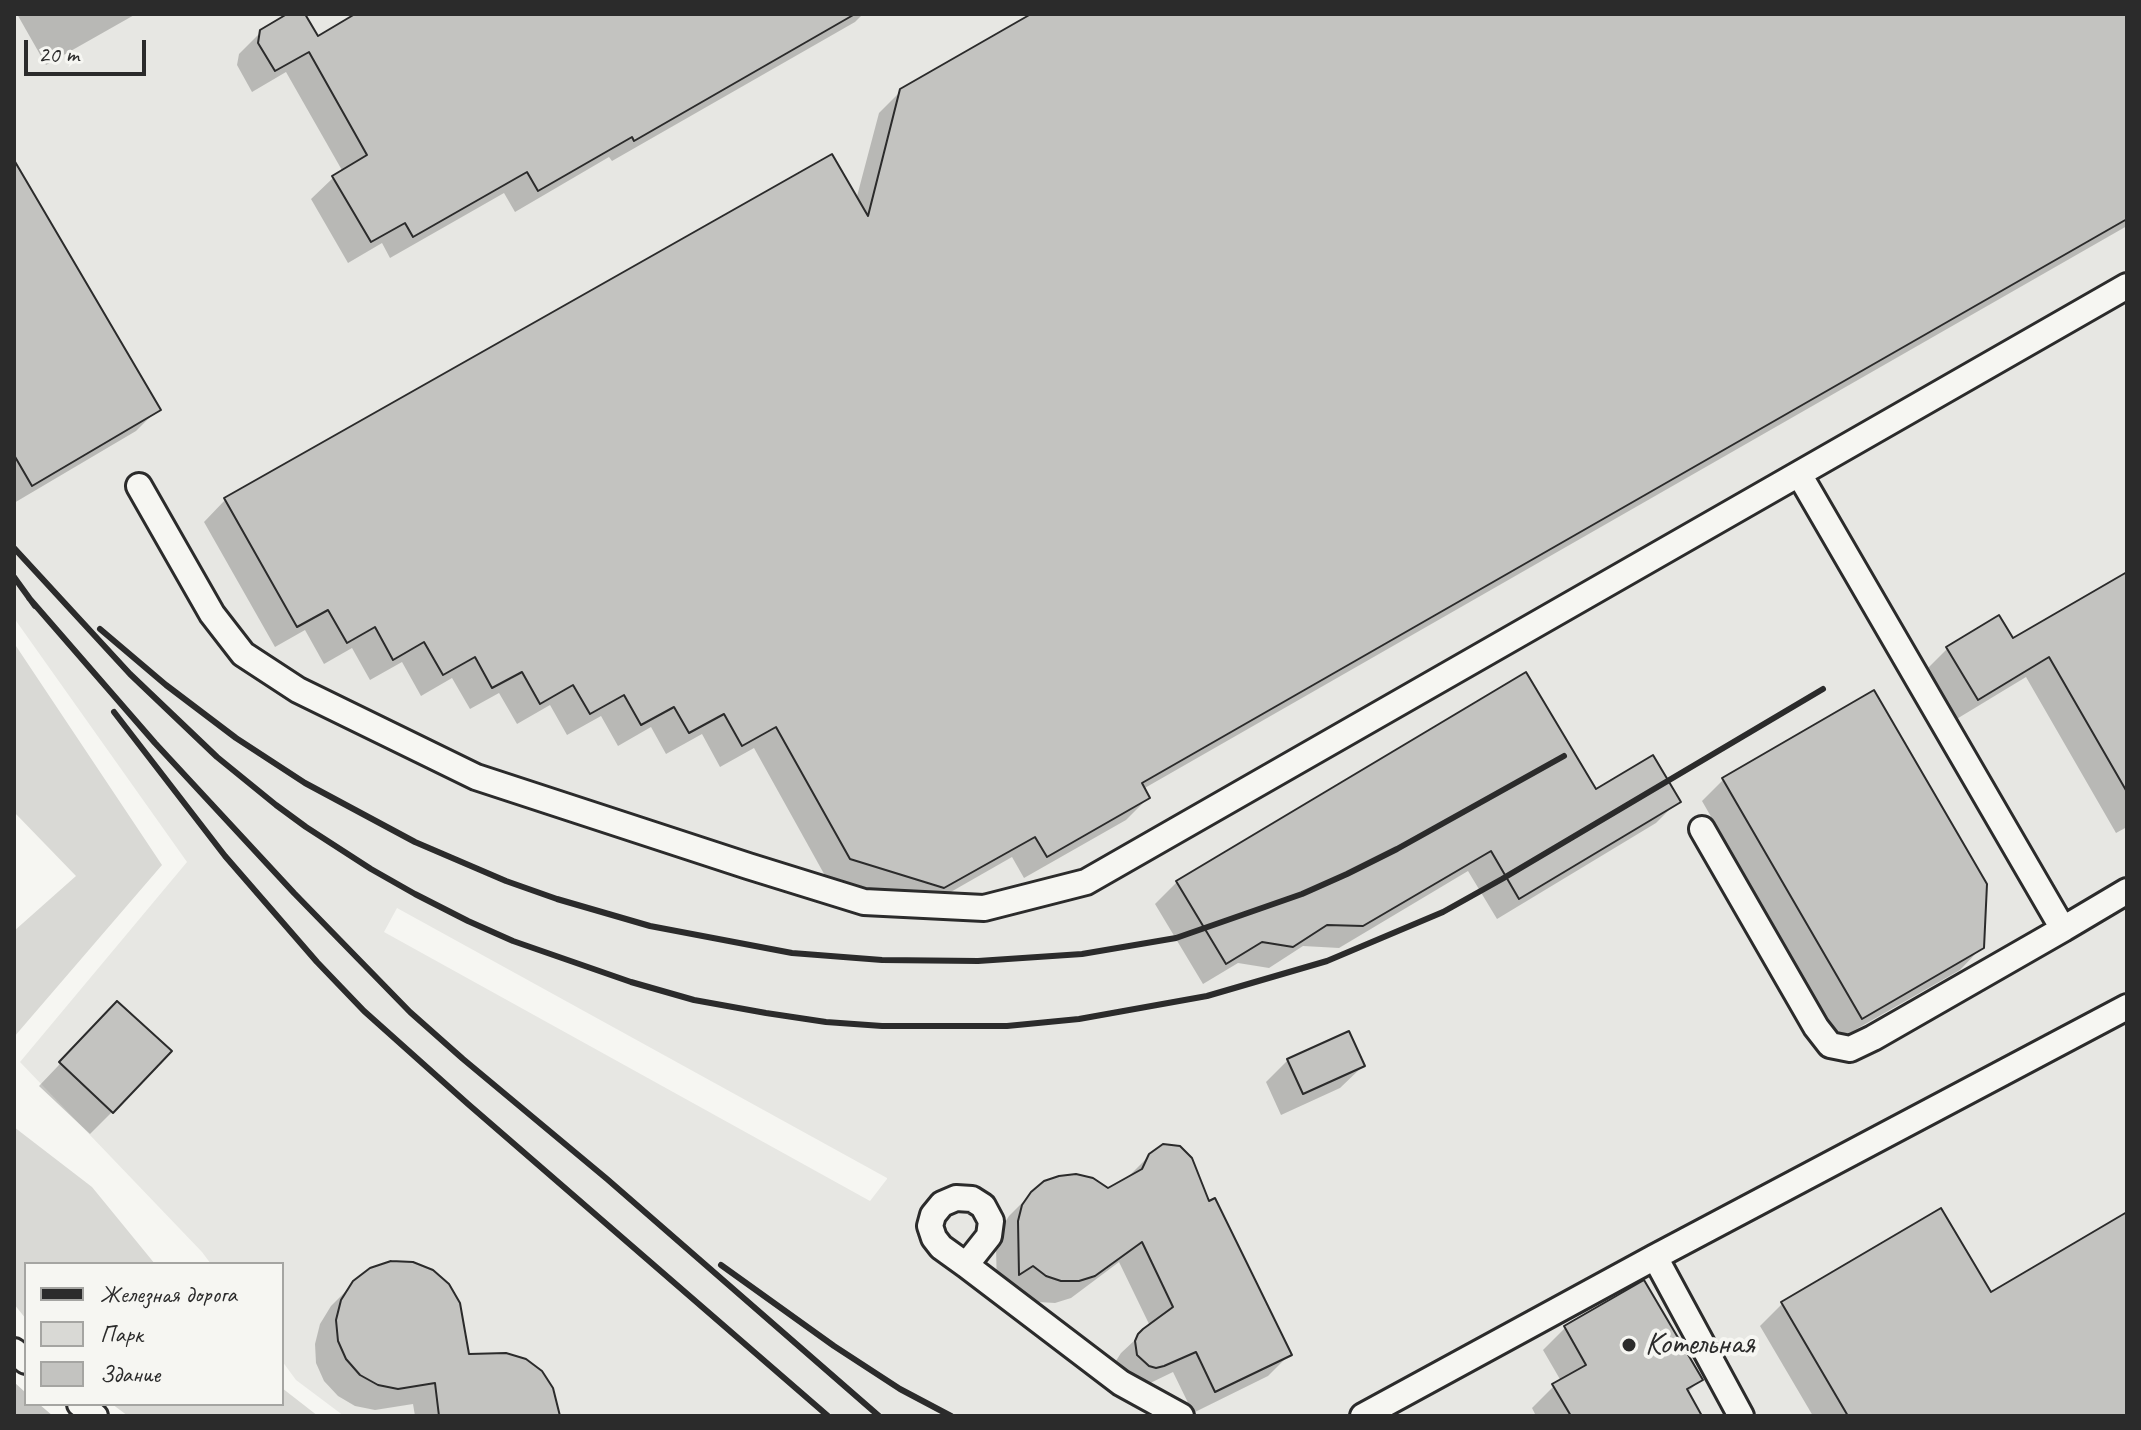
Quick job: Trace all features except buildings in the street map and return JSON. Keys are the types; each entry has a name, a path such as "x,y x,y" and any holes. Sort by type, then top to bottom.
{"lane":[{"path":"139,486 212,614 243,654 298,690 476,777 748,866 864,902 984,908 1086,882 2127,286"},
{"path":"1799,474 2063,929"},
{"path":"1702,829 1816,1027 1830,1045 1850,1049 2127,891"},
{"path":"1363,1416 2127,1007"},
{"path":"1655,1257 1741,1416"},
{"path":"966,1265 1121,1383 1181,1416"}],"shaded area":[{"path":"14,14 2127,14 2127,1416 344,1416 296,1380 284,1364 284,1262 210,1262 20,1062 187,862 14,618","holes":["397,908 887,1178 870,1201 384,932"]}],"green space":[{"path":"14,643 162,865 14,1037 14,931 76,876 14,812"},
{"path":"14,1127 92,1187 153,1262 24,1262 24,1316 14,1304"},
{"path":"284,1390 318,1416 128,1416 115,1406 284,1406"}],"railway":[{"path":"14,548 130,674 217,757 306,827 371,869 468,921 513,941 631,982 694,1000 826,1022 882,1026 1007,1026 1079,1019 1207,996 1327,961 1443,912 1823,689"},
{"path":"14,577 35,606"},
{"path":"29,598 155,743 410,1012 879,1416"},
{"path":"100,629 166,685 236,738 305,783 415,842 557,899 650,926 792,953 882,960 978,961 1082,954 1176,938 1302,894 1347,874 1564,756"},
{"path":"114,712 225,856 364,1011 828,1416"},
{"path":"721,1265 834,1346 900,1389 951,1416"}],"place":[{"name":"Котельная","path":"1629,1345"}]}
